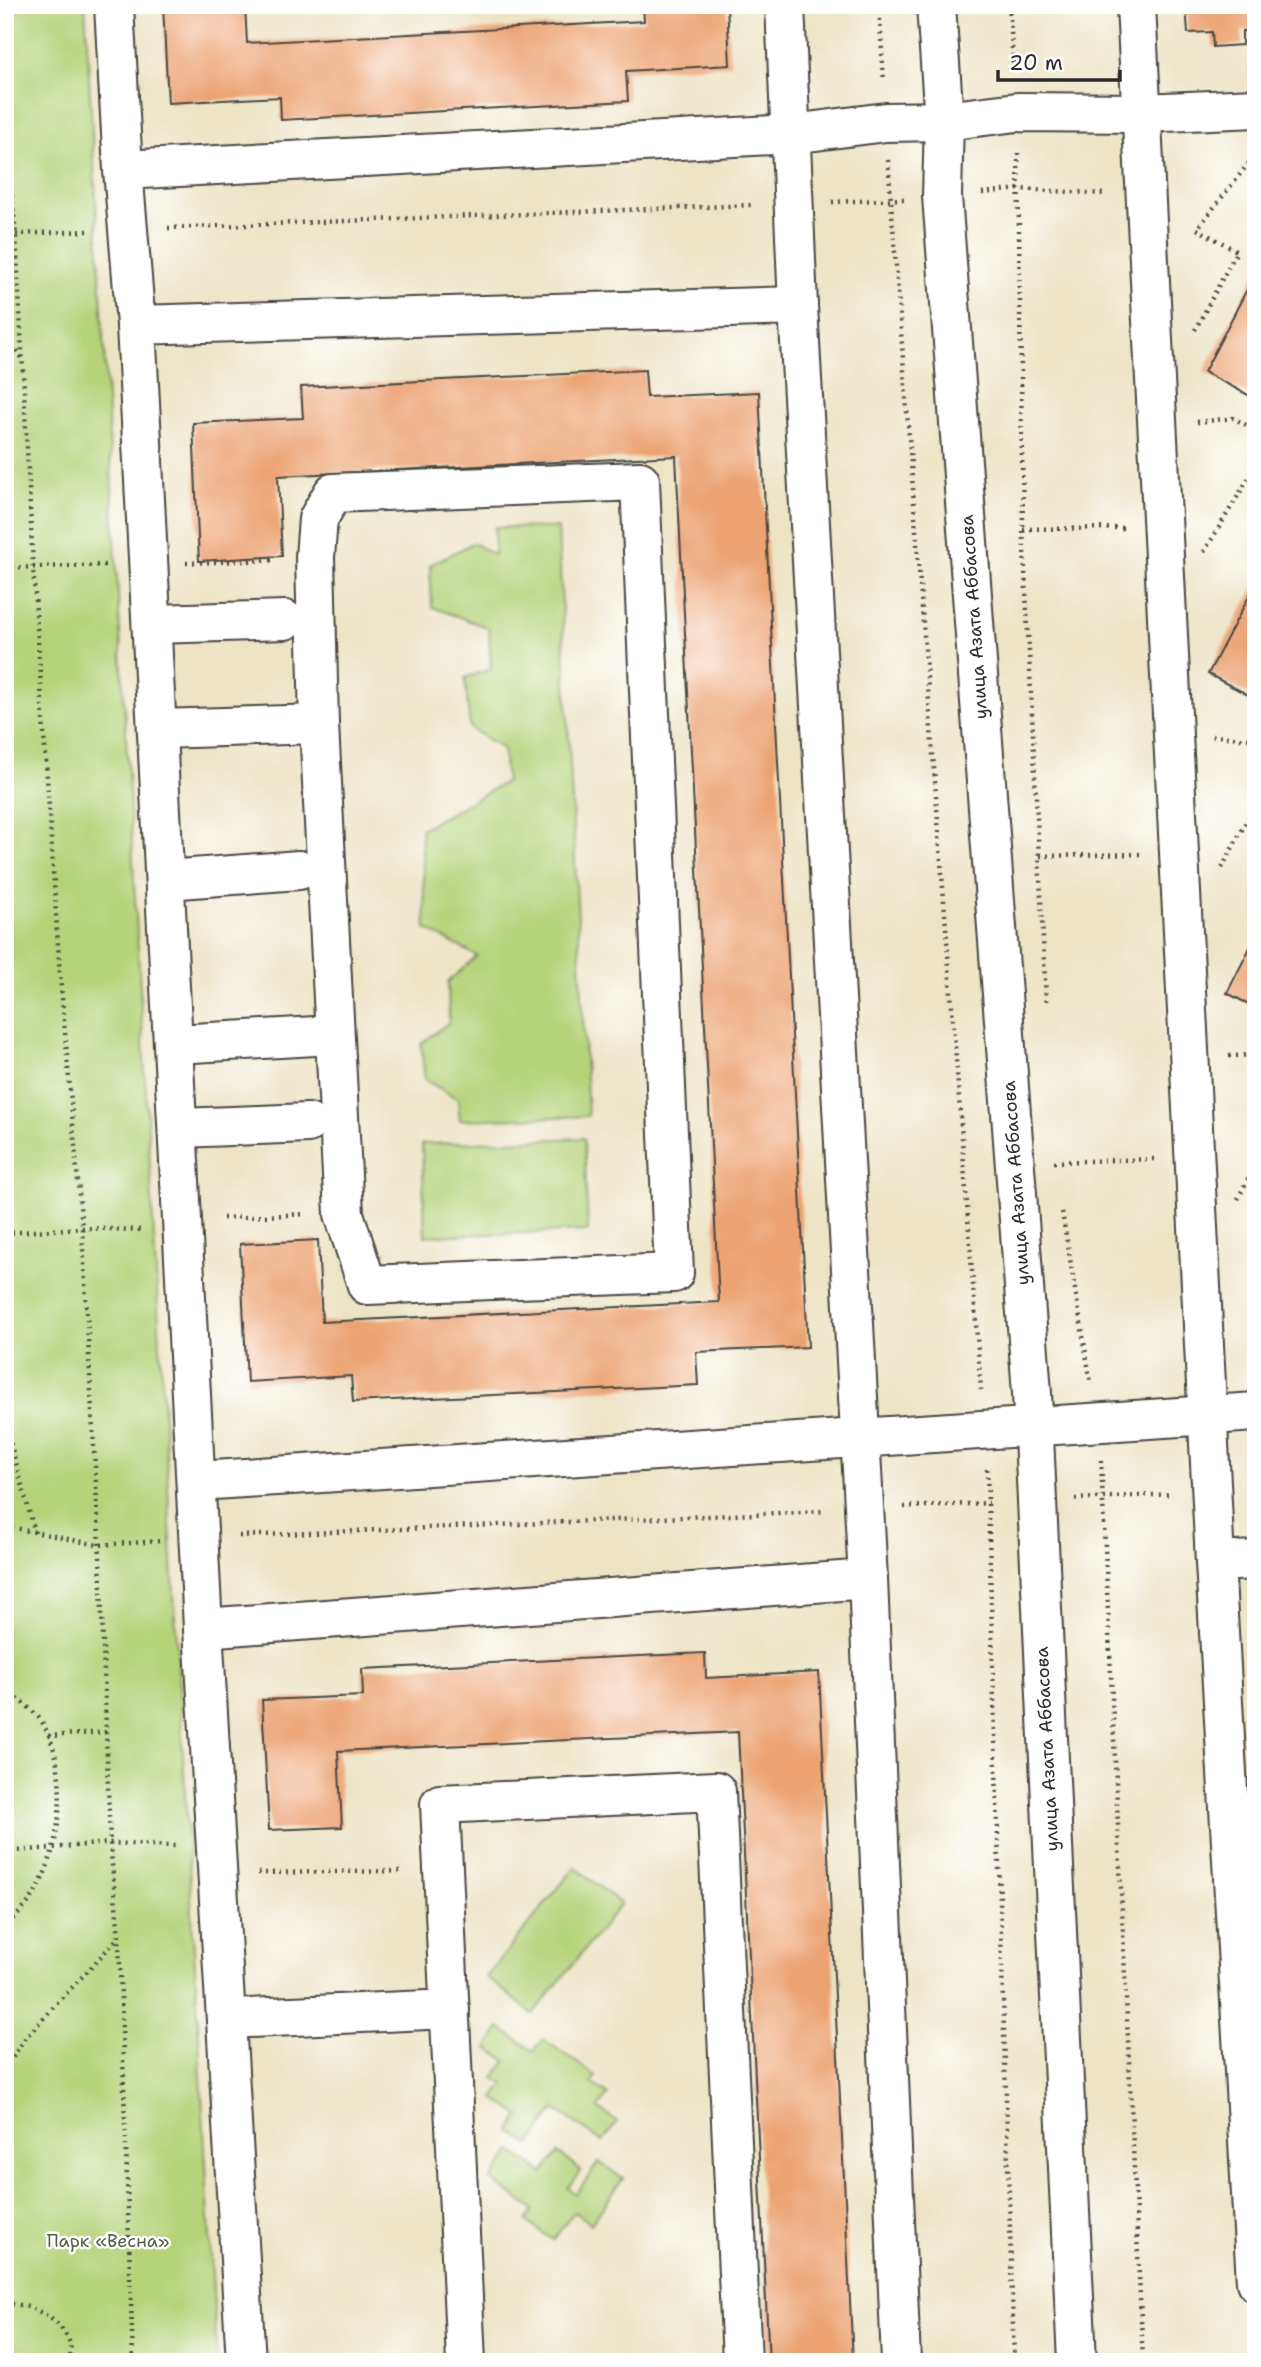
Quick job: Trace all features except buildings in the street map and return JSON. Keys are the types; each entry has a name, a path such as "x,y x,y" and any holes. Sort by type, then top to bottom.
{"street":[{"path":"114,5 123,170 136,325 159,729 204,1628 246,2362"},
{"path":"785,5 798,306 858,1438 868,1578 901,2362"},
{"name":"улица Азата Аббасова","path":"936,5 944,121 942,197 1033,1424 1077,2362"},
{"path":"1136,5 1211,1492 1256,2282"},
{"path":"123,170 792,134 886,122 944,121 1017,112 1143,113 1256,107"},
{"path":"136,325 798,306"},
{"path":"640,481 674,1273 367,1285 344,1214 319,724 314,557 318,519 333,493 640,481"},
{"path":"153,624 285,620"},
{"path":"159,729 319,724"},
{"path":"166,880 299,870"},
{"path":"175,1044 334,1035"},
{"path":"179,1128 308,1123"},
{"path":"198,1481 1033,1424 1256,1412"},
{"path":"1215,1562 1256,1560"},
{"path":"204,1628 868,1578"},
{"path":"466,2362 440,1804 716,1791 742,2362"},
{"path":"226,2019 450,2009"}],"path":[{"path":"879,5 891,199 986,1429 1014,2362"},
{"path":"1009,5 1017,112 1023,529 1046,1009"},
{"path":"5,13 7,166 16,234 33,566 60,975 82,1227 108,1732 110,1843 119,1937 133,2362"},
{"path":"1192,335 1237,251 1198,229 1256,154"},
{"path":"16,234 942,197 1019,189 1146,196"},
{"path":"5,333 23,361"},
{"path":"1158,427 1233,418 1256,430"},
{"path":"1201,558 1256,466"},
{"path":"1023,529 1162,527"},
{"path":"5,568 283,560"},
{"path":"1040,856 1179,853"},
{"path":"1052,1148 1055,1175"},
{"path":"1053,1162 1195,1157"},
{"path":"1060,1201 1099,1421 1143,2362"},
{"path":"5,1233 82,1227 185,1225 317,1214"},
{"path":"5,1423 36,1534"},
{"path":"5,1526 98,1545 1211,1492"},
{"path":"5,1691 39,1718 48,1736 59,1792 55,1847 48,1869 27,1907 5,1924"},
{"path":"48,1736 108,1732"},
{"path":"5,1852 110,1843 217,1861 443,1870"},
{"path":"5,2069 26,2037 119,1937"},
{"path":"5,2304 34,2308 55,2322 70,2343 70,2362"}],"green space":[{"name":"Парк «Весна»","path":"5,5 85,5 217,2362 5,2362"},
{"path":"495,527 558,528 588,1116 460,1120 458,1099 425,1080 421,1044 449,1022 448,982 477,956 426,929 421,829 506,782 503,749 470,728 465,678 491,669 489,628 432,607 430,565 473,543 494,555"},
{"path":"584,1138 588,1231 425,1236 422,1144"},
{"path":"575,1867 621,1904 533,2014 486,1977"},
{"path":"500,2028 534,2051 543,2039 596,2076 592,2083 608,2095 598,2108 617,2122 603,2142 555,2109 530,2145 510,2131 520,2116 494,2098 504,2084 494,2078 506,2061 487,2048"},
{"path":"512,2151 543,2173 558,2153 581,2170 568,2188 576,2194 599,2162 623,2179 591,2224 574,2212 553,2240 526,2221 533,2210 491,2180"}]}
